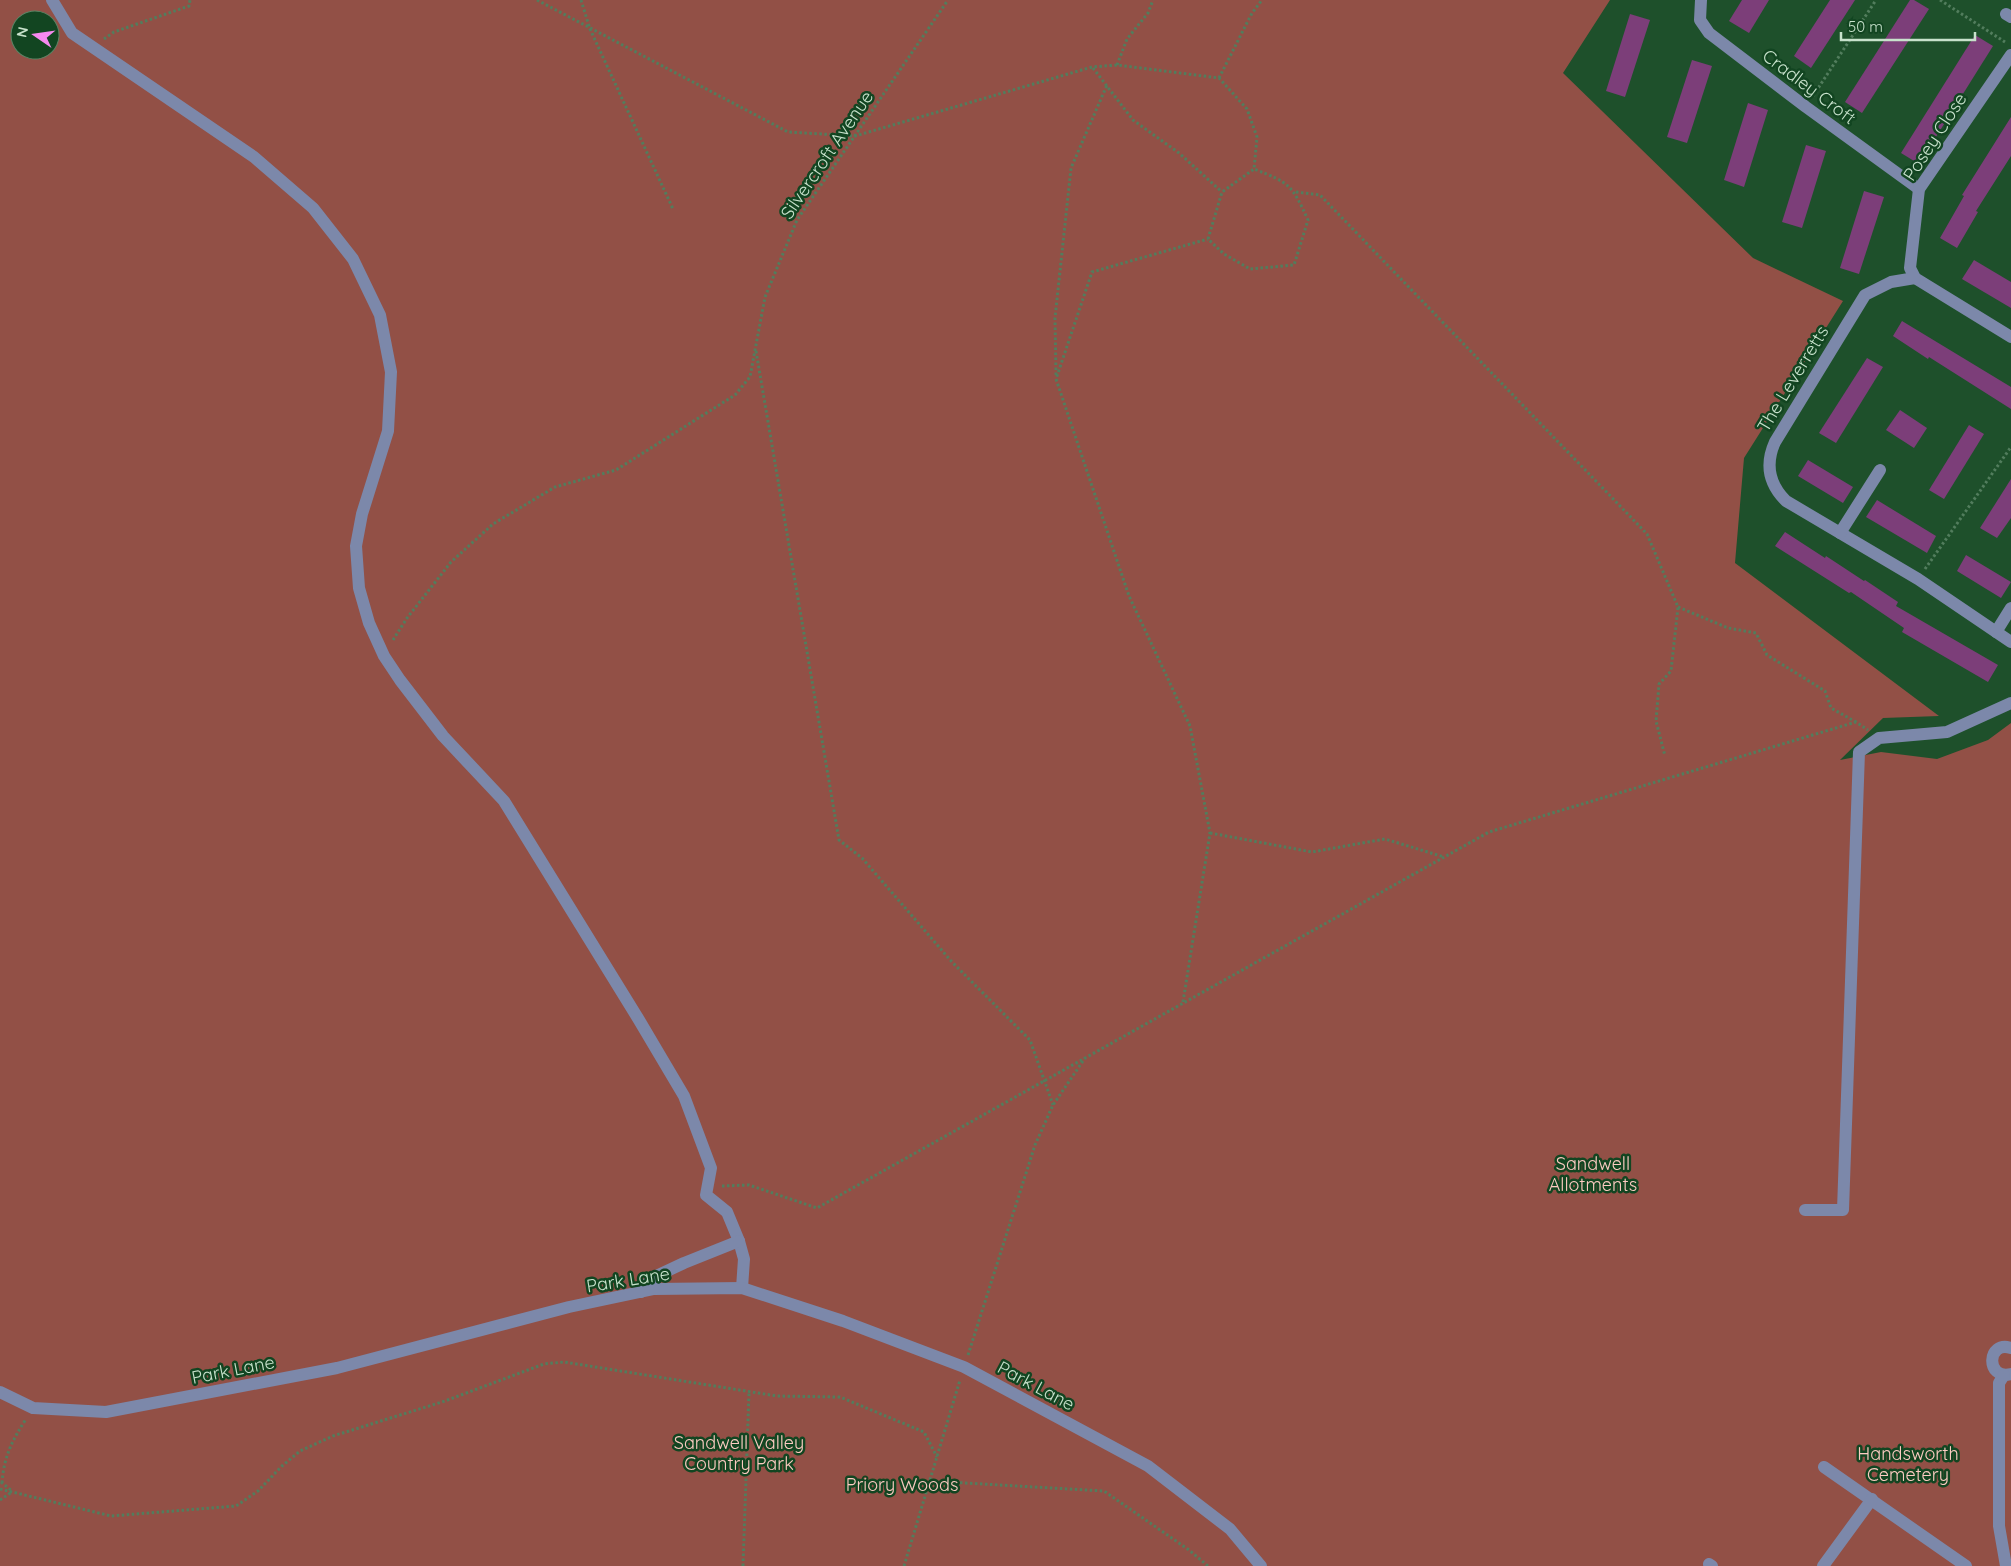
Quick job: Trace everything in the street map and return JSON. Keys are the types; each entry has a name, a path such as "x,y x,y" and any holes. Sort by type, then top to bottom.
{"street":[{"path":"52,0 72,33 254,158 313,208 353,260 380,315 391,372 388,431 362,514 356,546 358,588 369,623 384,656 443,736 504,800 640,1020 684,1096 711,1168 706,1195 727,1212 739,1241 744,1259 742,1288"},
{"name":"Cradley Croft","path":"1701,0 1700,20 1709,33 1918,189"},
{"name":"Posey Close","path":"1915,278 1910,268 1918,189 2011,55"},
{"path":"1915,278 2011,337"},
{"name":"The Leverretts","path":"1915,278 1891,282 1865,295 1775,442 1770,454 1771,479 1777,492 1786,501 1918,580 2011,642"},
{"path":"1840,533 1880,470"},
{"path":"1996,632 2011,608"},
{"path":"1805,1210 1843,1210 1859,752 1879,738 1947,732 2011,703"},
{"path":"641,1292 652,1278 739,1241"},
{"name":"Park Lane","path":"0,1392 33,1408 106,1412 337,1368 569,1307 654,1289 742,1288 843,1321 964,1367 1148,1466 1230,1530 1260,1566"},
{"path":"2008,1375 1999,1373 1993,1368 1993,1355 2002,1347 2011,1348"},
{"path":"2006,1566 1999,1517 1999,1383 2008,1375"},
{"path":"1824,1467 1966,1566"},
{"path":"1823,1566 1872,1499"}],"path":[{"path":"92,48 114,32 189,6 190,0"},
{"path":"537,0 788,132 855,136 1092,67 1117,65 1219,78 1247,109 1257,137 1254,169 1222,192 1208,240"},
{"path":"581,0 590,29 672,209"},
{"name":"Silvercroft Avenue","path":"384,656 407,618 452,562 493,524 555,487 616,470 735,395 750,377 765,297 797,220 948,0"},
{"path":"1117,65 1127,39 1148,13 1153,0"},
{"path":"1219,78 1252,13 1262,0"},
{"path":"1806,107 1876,0"},
{"path":"1940,0 2011,46"},
{"path":"1092,67 1134,120 1178,153 1222,192"},
{"path":"1107,85 1071,168 1055,318 1056,378 1129,596 1190,726 1210,832 1183,1003"},
{"path":"1208,240 1224,254 1250,269 1294,265 1308,220 1296,192 1280,179 1254,169"},
{"path":"1296,192 1320,195 1647,534 1678,607 1671,672 1659,684 1656,721 1665,756"},
{"path":"1056,378 1092,272 1208,240"},
{"path":"756,348 839,840 862,858 952,962 1030,1040 1053,1105"},
{"path":"1918,580 2011,447"},
{"path":"1678,607 1728,628 1756,633 1767,655 1825,691 1831,708 1879,738"},
{"path":"706,1195 723,1185 749,1185 817,1208 1488,832 1856,722"},
{"path":"1210,832 1312,852 1385,839 1444,857"},
{"path":"904,1566 964,1367 1035,1146 1053,1105 1086,1057"},
{"path":"0,1489 111,1516 236,1506 258,1491 282,1466 300,1452 333,1436 445,1401 544,1364 564,1362 749,1392 785,1396 840,1397 854,1401 924,1432 938,1457"},
{"path":"743,1566 749,1392"},
{"path":"12,1492 1,1482 4,1463 12,1442 33,1408"},
{"path":"930,1481 1104,1491 1189,1550 1208,1566"},
{"path":"0,1500 12,1492"}],"green space":[{"path":"0,0 1610,0 1563,73 1753,258 1843,301 1744,458 1735,563 1939,716 1883,718 1840,760 1881,752 1937,759 1988,740 2011,723 2011,1566 0,1566"}],"building":[{"path":"1742,0 1769,0 1749,33 1729,21"},
{"path":"1830,0 1855,0 1811,68 1794,56"},
{"path":"1910,0 1914,0 1929,9 1862,113 1845,102"},
{"path":"1630,14 1650,20 1625,97 1606,91"},
{"path":"1975,35 1993,46 1919,164 1901,153"},
{"path":"1692,60 1712,66 1687,143 1667,137"},
{"path":"1748,103 1768,110 1744,187 1724,180"},
{"path":"2011,117 2011,156 1976,211 1978,212 1957,248 1940,238 1964,196 1962,195"},
{"path":"1806,145 1826,151 1802,228 1782,222"},
{"path":"1864,191 1884,197 1859,274 1840,268"},
{"path":"1974,260 2011,282 2011,308 1962,279"},
{"path":"1902,321 2011,387 2011,409 1893,336"},
{"path":"1867,358 1883,367 1836,443 1819,433"},
{"path":"1900,410 1927,428 1914,448 1886,430"},
{"path":"1969,425 1984,434 1944,499 1929,490"},
{"path":"1808,460 1853,487 1843,503 1798,476"},
{"path":"2011,479 2011,518 1997,538 1980,528"},
{"path":"1877,500 1936,536 1927,553 1866,517"},
{"path":"1785,532 1898,602 1896,606 1998,665 1988,682 1902,632 1904,628 1851,592 1849,593 1775,546"},
{"path":"1966,555 2011,582 2001,598 1957,571"}],"park label":[{"name":"Sandwell Allotments","path":"1593,1174"},
{"name":"Sandwell Valley Country Park","path":"739,1454"},
{"name":"Handsworth Cemetery","path":"1908,1464"},
{"name":"Priory Woods","path":"902,1485"}]}
